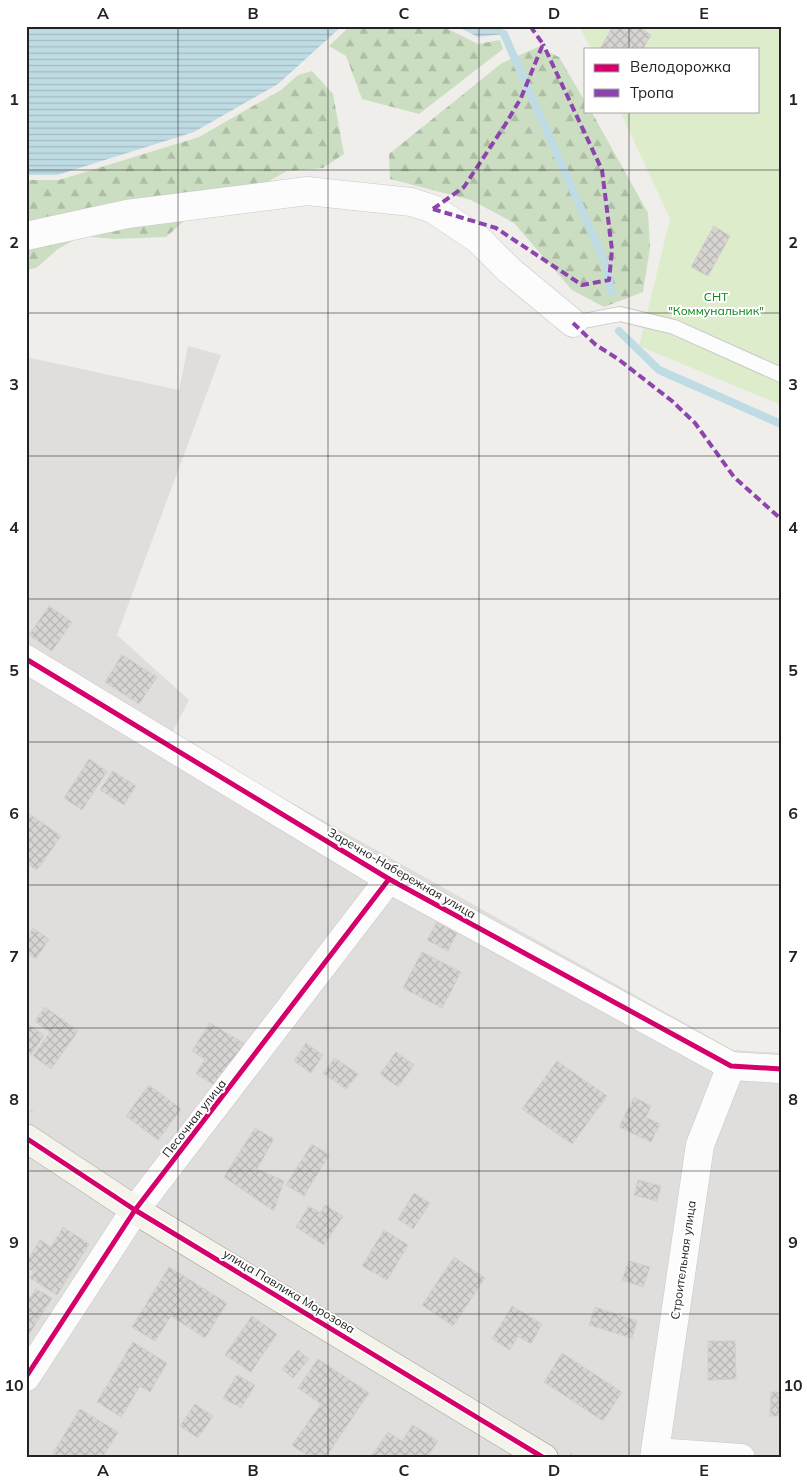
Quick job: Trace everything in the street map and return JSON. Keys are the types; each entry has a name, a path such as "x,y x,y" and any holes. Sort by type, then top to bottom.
{"street":[{"path":"26,236 127,214 307,191 411,202 433,209 478,240 509,270 573,323"},
{"name":"Заречно-Набережная улица","path":"26,659 389,879 731,1066 781,1069"},
{"name":"Песочная улица","path":"26,1377 135,1210 389,879"},
{"name":"Строительная улица","path":"655,1455 700,1145 731,1066"},
{"name":"улица Павлика Морозова","path":"26,1138 135,1210 544,1458"},
{"path":"655,1455 741,1458"}],"lane":[{"path":"573,323 620,314 664,325 724,349 781,375"}],"shaded area":[{"path":"188,346 221,355 117,635 189,700 171,735 733,1050 781,1053 781,1458 26,1458 26,357 179,390"}],"green space":[{"path":"350,26 442,26 478,44 500,40 503,49 419,114 362,99 346,56 329,46"},
{"name":"СНТ \"Коммунальник\"","path":"579,26 781,26 781,405 639,346 670,219 620,112 760,112 760,48 590,48"},
{"path":"538,47 559,57 584,100 584,112 592,112 648,213 650,248 643,292 604,307 572,290 514,223 471,200 390,179 389,154 502,63"},
{"path":"312,71 333,94 344,154 323,168 287,171 253,190 195,211 166,237 114,239 81,236 58,249 36,268 26,270 26,180 59,180 199,137 281,90 298,75"}],"water":[{"path":"26,26 342,26 278,84 194,132 57,175 26,175"},
{"path":"456,26 502,26 504,34 478,37"}],"building":[{"path":"613,26 637,26 651,35 644,48 601,48"},
{"path":"714,226 730,236 708,276 691,267"},
{"path":"49,606 72,622 52,651 29,635"},
{"path":"122,655 157,677 139,704 105,682"},
{"path":"89,759 107,771 82,810 64,798"},
{"path":"113,771 136,786 124,805 100,790"},
{"path":"28,813 61,836 37,870 26,863"},
{"path":"437,922 457,933 448,951 427,940"},
{"path":"33,928 49,939 36,959 26,952 26,938"},
{"path":"422,952 461,972 442,1008 403,988"},
{"path":"45,1007 78,1031 51,1069 33,1056 50,1032 35,1021"},
{"path":"210,1023 250,1047 223,1090 196,1074 205,1059 192,1051"},
{"path":"29,1025 44,1035 31,1055 26,1052 26,1028"},
{"path":"306,1043 323,1055 311,1073 294,1061"},
{"path":"396,1052 414,1065 398,1087 380,1074"},
{"path":"335,1058 358,1074 346,1089 323,1073"},
{"path":"557,1061 607,1096 572,1144 522,1109"},
{"path":"149,1085 181,1109 158,1140 126,1116"},
{"path":"634,1097 651,1106 646,1117 660,1124 651,1142 619,1127"},
{"path":"255,1128 274,1139 257,1169 284,1181 274,1211 224,1177"},
{"path":"312,1144 329,1155 304,1196 286,1185"},
{"path":"638,1180 661,1186 657,1201 634,1195"},
{"path":"414,1193 430,1203 413,1229 398,1219"},
{"path":"325,1205 343,1216 324,1245 296,1227 309,1206 320,1213"},
{"path":"63,1227 89,1244 57,1295 30,1278 34,1272 26,1268 26,1263 40,1240 51,1247"},
{"path":"384,1230 408,1245 387,1280 362,1266"},
{"path":"454,1257 485,1278 453,1326 422,1305"},
{"path":"629,1261 650,1267 643,1287 622,1280"},
{"path":"169,1267 227,1303 205,1338 171,1316 155,1341 132,1327"},
{"path":"36,1289 52,1298 26,1339 26,1294 31,1297"},
{"path":"512,1306 542,1324 531,1344 518,1336 510,1350 492,1339"},
{"path":"595,1307 637,1321 632,1338 589,1325"},
{"path":"252,1316 277,1334 251,1372 225,1355"},
{"path":"708,1341 735,1341 736,1379 708,1380"},
{"path":"133,1342 167,1363 150,1392 140,1386 121,1417 97,1402"},
{"path":"298,1350 309,1359 293,1378 282,1369"},
{"path":"562,1353 622,1392 603,1421 544,1382"},
{"path":"318,1359 369,1393 325,1458 311,1458 292,1445 321,1404 298,1388"},
{"path":"237,1375 255,1385 241,1408 223,1398"},
{"path":"771,1392 781,1392 781,1416 770,1416"},
{"path":"195,1404 213,1416 198,1438 180,1426"},
{"path":"80,1409 118,1432 102,1458 60,1458 53,1453"},
{"path":"413,1425 438,1441 426,1458 370,1458 388,1432 402,1441"}],"waterway":[{"path":"504,34 606,265 611,292"},
{"path":"619,331 659,370 781,424"}],"marked path":[{"path":"433,209 464,187 521,98 543,44 530,26"},
{"path":"433,209 496,228 582,285 609,280 612,250 602,170 543,44"},
{"path":"573,323 596,345 618,359 672,401 695,423 734,477 781,519"}],"cycle path":[{"path":"26,659 389,879 731,1066 781,1069"},
{"path":"26,1377 135,1210 389,879"},
{"path":"26,1138 135,1210 544,1458"}]}
